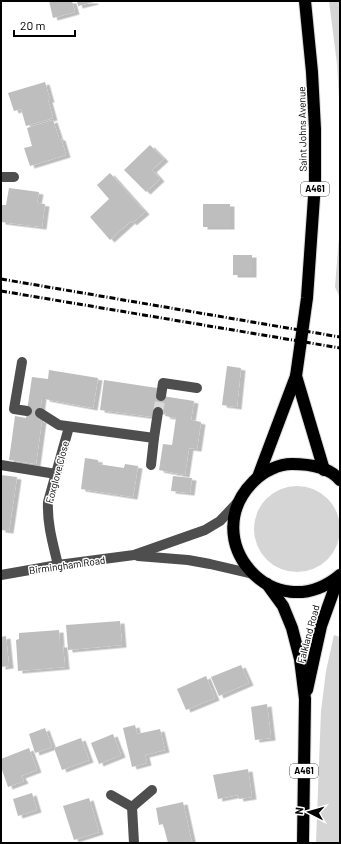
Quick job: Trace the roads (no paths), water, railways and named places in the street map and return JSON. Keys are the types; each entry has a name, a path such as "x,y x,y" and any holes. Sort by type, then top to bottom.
{"highway":[{"name":"Saint Johns Avenue","path":"258,477 296,376 307,298 315,183 315,128 313,79 305,1"},
{"name":"Saint Johns Avenue","path":"296,376 324,470"},
{"path":"340,480 324,470 306,464 288,464 272,469 258,477 247,488 238,502 233,528 238,553 253,574 267,584 285,591 304,592 323,587 340,576"},
{"name":"Falkland Road","path":"304,699 321,626 340,576"},
{"name":"Falkland Road","path":"267,584 282,606 292,628 300,660 304,699 303,843"}],"street":[{"path":"1,177 14,177"},
{"path":"22,362 14,409 27,411"},
{"path":"161,396 163,383 197,388"},
{"path":"151,465 158,412"},
{"name":"Foxglove Close","path":"40,413 59,425 154,438"},
{"name":"Foxglove Close","path":"58,565 48,513 48,502 69,427"},
{"path":"1,465 56,474"},
{"name":"Birmingham Road","path":"134,556 205,530 220,522 238,502"},
{"name":"Birmingham Road","path":"1,575 58,565 134,556 188,560 253,574"},
{"path":"132,807 152,790"},
{"path":"111,795 132,807"},
{"path":"132,807 134,843"}],"tunnel":[{"path":"158,412 161,396"}],"railway":[{"path":"1,279 340,337"},
{"path":"1,291 340,348"}]}
